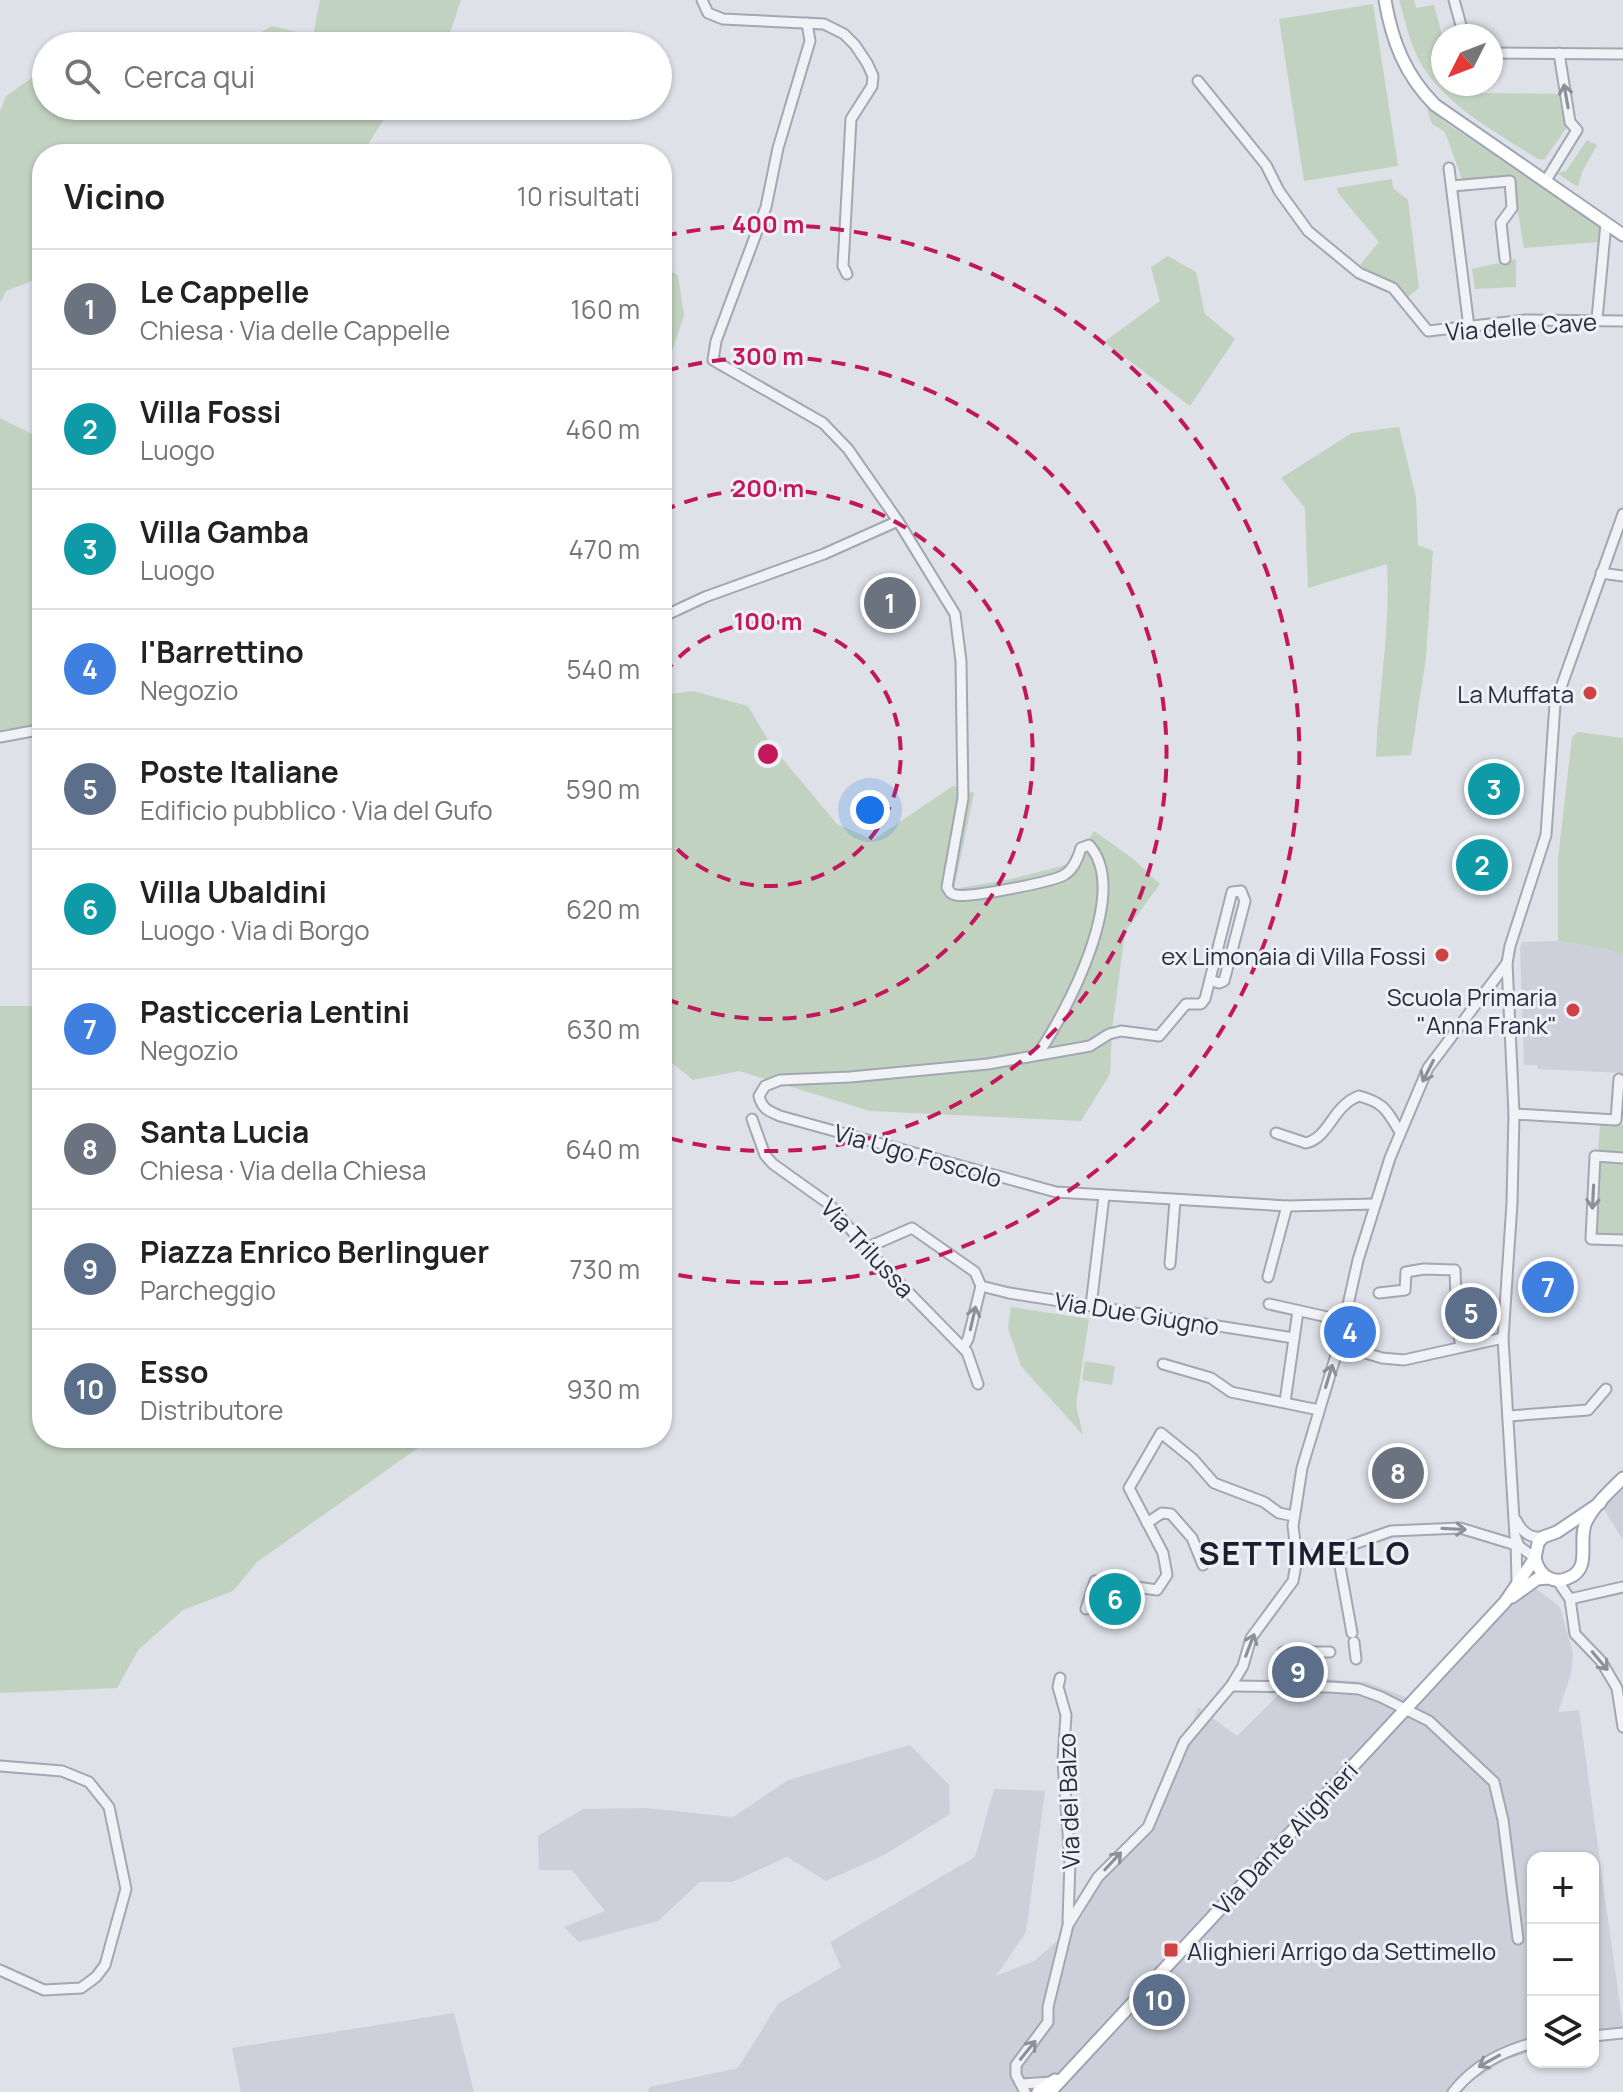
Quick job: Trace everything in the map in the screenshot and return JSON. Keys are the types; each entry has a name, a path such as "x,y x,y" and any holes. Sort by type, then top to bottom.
{"main road":[{"path":"1385,0 1403,62 1425,95 1458,123 1622,233"},
{"name":"Via Dante Alighieri","path":"1505,1602 1537,1579 1565,1580 1578,1571 1584,1556 1583,1528 1623,1478"},
{"name":"Via Dante Alighieri","path":"1038,2092 1051,2087 1065,2073 1505,1602 1535,1558 1538,1543 1543,1537 1557,1532 1600,1503"},
{"path":"1557,1532 1573,1536 1582,1548"},
{"path":"1535,1558 1539,1569 1552,1579"}],"street":[{"path":"702,0 708,13 723,19 824,24 844,34 855,45 873,76 872,86 851,119 843,266 847,274"},
{"path":"1454,0 1461,24"},
{"path":"807,23 810,41 778,148 766,207 716,341 713,360 823,423 848,449 898,521 955,614 961,661 963,798 947,887 949,892 957,895 995,891 1064,875 1077,862 1081,848 1089,845 1097,854 1104,882 1090,949 1057,1024 1038,1054"},
{"path":"1503,53 1623,54"},
{"path":"1545,182 1577,130 1570,122 1559,53"},
{"name":"Via delle Cave","path":"1198,81 1266,165 1279,191 1308,231 1359,273 1393,288 1428,331 1526,320 1623,321"},
{"path":"1449,168 1469,327"},
{"path":"1452,186 1510,181 1512,208 1501,223 1505,259"},
{"path":"1597,319 1606,223"},
{"path":"1517,1584 1503,1338 1514,1114 1507,963 1546,835 1555,704 1623,514"},
{"path":"672,612 705,597 824,554 898,521"},
{"path":"1602,569 1623,574"},
{"path":"0,737 32,731"},
{"path":"1038,1054 1090,1046 1109,1034 1121,1031 1159,1036 1186,1004 1202,1003 1232,892 1241,891 1245,901 1224,981 1210,980"},
{"path":"1051,2087 1023,2088 1016,2075 1016,2065 1048,2022 1048,2007 1068,1925 1098,1877 1148,1827 1184,1742 1231,1686 1243,1666 1251,1638 1293,1581 1297,1559 1294,1516 1302,1468 1339,1345 1358,1260 1375,1204 1400,1132 1430,1065 1507,963"},
{"name":"Via Ugo Foscolo","path":"1038,1054 965,1067 780,1080 765,1086 759,1096 765,1109 780,1116 1056,1192 1287,1206 1375,1204"},
{"path":"1514,1114 1616,1120 1619,1079"},
{"path":"1276,1133 1311,1142 1323,1132 1334,1113 1358,1096 1377,1101 1383,1106 1400,1132"},
{"name":"Via Trilussa","path":"752,1119 765,1155 829,1204 866,1248 963,1348 973,1365 978,1384"},
{"path":"1623,1158 1595,1156 1591,1239 1623,1240"},
{"path":"1091,1306 1104,1196"},
{"path":"1170,1264 1175,1201"},
{"path":"1268,1277 1287,1206"},
{"path":"866,1248 912,1228 975,1272 981,1286 963,1348"},
{"path":"1379,1293 1405,1290 1406,1272 1455,1270 1457,1326 1461,1346"},
{"name":"Via Due Giugno","path":"981,1286 1294,1338"},
{"path":"1269,1304 1345,1321"},
{"path":"1285,1402 1298,1311"},
{"path":"1339,1345 1382,1358 1404,1360 1503,1338"},
{"path":"1163,1364 1211,1378 1231,1392 1319,1410"},
{"path":"1508,1416 1588,1410 1606,1389"},
{"path":"1086,1609 1095,1581 1157,1590 1164,1582 1168,1566 1129,1488 1161,1433 1193,1459 1214,1483 1264,1502 1279,1513 1294,1516"},
{"path":"1514,1509 1518,1524 1526,1534 1534,1538 1543,1537"},
{"path":"1147,1523 1162,1513 1171,1514 1192,1538 1203,1565"},
{"path":"1297,1559 1338,1555 1391,1531 1460,1528 1516,1541 1535,1558"},
{"path":"1338,1555 1356,1659"},
{"path":"1552,1579 1570,1599 1575,1634 1601,1661 1617,1688 1623,1727"},
{"path":"1570,1599 1623,1587"},
{"path":"1283,1652 1333,1654"},
{"name":"Via del Balzo","path":"1060,1678 1058,1687 1066,1715 1063,1761 1070,1861 1068,1925"},
{"path":"1231,1686 1359,1689 1429,1721 1494,1782 1503,1820 1518,1939"},
{"path":"0,1766 62,1771 89,1782 109,1807 126,1889 105,1965 96,1977 81,1988 44,1990 0,1970"},
{"path":"1599,2035 1623,2033"},
{"path":"1453,2092 1486,2061 1527,2045"}],"shaded area":[{"name":"Scuola Primaria \"Anna Frank\"","path":"1558,941 1606,949 1623,956 1623,1073 1538,1069 1537,1065 1524,1065 1520,947 1522,942"},
{"path":"1623,1478 1623,1540 1600,1503"},
{"path":"1520,1576 1560,1607 1573,1653 1571,1674 1558,1712 1579,1710 1599,1852 1527,1852 1527,2053 1505,2060 1467,2085 1463,2092 647,2092 650,2087 738,2068 778,2004 841,1967 830,1942 975,1857 994,1789 1045,1791 1026,1932 996,1976 1034,1961 1077,1924 1105,1878 1167,1798 1198,1707 1237,1736 1297,1677 1366,1682 1408,1698"},
{"path":"910,1745 949,1785 950,1814 884,1855 826,1881 787,1857 732,1882 700,1882 658,1921 579,1942 564,1927 605,1911 572,1870 539,1870 538,1836 583,1809 646,1808 733,1817 788,1780"},
{"path":"1599,1854 1623,2027 1599,2033"},
{"path":"454,2013 474,2092 241,2092 232,2048"}],"green space":[{"path":"320,0 461,0 450,32 314,32"},
{"path":"1399,0 1414,0 1416,8 1434,5 1439,24 1431,24 1431,78 1416,54"},
{"path":"1373,4 1398,166 1304,181 1279,19"},
{"path":"272,26 297,32 262,32"},
{"path":"32,78 32,120 383,120 368,144 32,144 32,281 6,291 0,303 0,111 6,96"},
{"path":"1561,94 1567,127 1544,160 1538,159 1477,120 1448,97"},
{"path":"1426,105 1446,123 1601,225 1598,242 1524,248 1512,177 1463,182 1445,132 1432,124"},
{"path":"1587,140 1597,145 1582,172 1578,187 1557,173 1566,171"},
{"path":"1392,179 1393,188 1408,200 1419,288 1408,297 1360,265 1379,242 1337,188"},
{"path":"1168,256 1196,272 1205,314 1235,339 1190,406 1104,342 1160,301 1151,267"},
{"path":"1516,259 1516,287 1475,289 1472,269"},
{"path":"672,272 678,275 684,316 672,351"},
{"path":"0,418 32,434 32,736 0,741"},
{"path":"1399,427 1416,497 1418,545 1433,551 1426,658 1411,755 1376,757 1387,612 1387,564 1308,588 1305,508 1281,478 1352,433"},
{"path":"693,691 748,706 771,745 837,824 873,840 953,786 974,793 954,889 1073,863 1094,831 1132,858 1160,884 1125,932 1112,1030 1110,1074 1081,1121 870,1111 739,1071 693,1080 672,1063 672,694"},
{"path":"1578,732 1623,738 1623,956 1606,949 1558,941 1558,859 1572,737"},
{"path":"0,1006 32,1006 32,1448 418,1448 257,1562 233,1591 183,1610 139,1649 117,1688 0,1693"},
{"path":"1600,1124 1623,1125 1623,1155 1598,1153"},
{"path":"1600,1160 1623,1161 1623,1238 1594,1234"},
{"path":"1011,1307 1089,1319 1076,1405 1083,1435 1021,1366 1008,1328"},
{"path":"1085,1361 1115,1366 1112,1385 1082,1380"}],"place":[{"name":"Le Cappelle","path":"890,603"},
{"name":"La Muffata","path":"1590,693"},
{"name":"Villa Gamba","path":"1494,789"},
{"name":"Villa Fossi","path":"1482,865"},
{"name":"ex Limonaia di Villa Fossi","path":"1442,955"},
{"name":"Scuola Primaria \"Anna Frank\"","path":"1573,1010"},
{"name":"Pasticceria Lentini","path":"1548,1287"},
{"name":"Poste Italiane","path":"1471,1313"},
{"name":"I'Barrettino","path":"1350,1332"},
{"name":"Santa Lucia","path":"1398,1473"},
{"name":"Villa Ubaldini","path":"1115,1599"},
{"name":"Piazza Enrico Berlinguer","path":"1298,1672"},
{"name":"Alighieri Arrigo da Settimello","path":"1171,1950"},
{"name":"Esso","path":"1159,2000"}],"district":[{"name":"SETTIMELLO","path":"1305,1553"}]}
